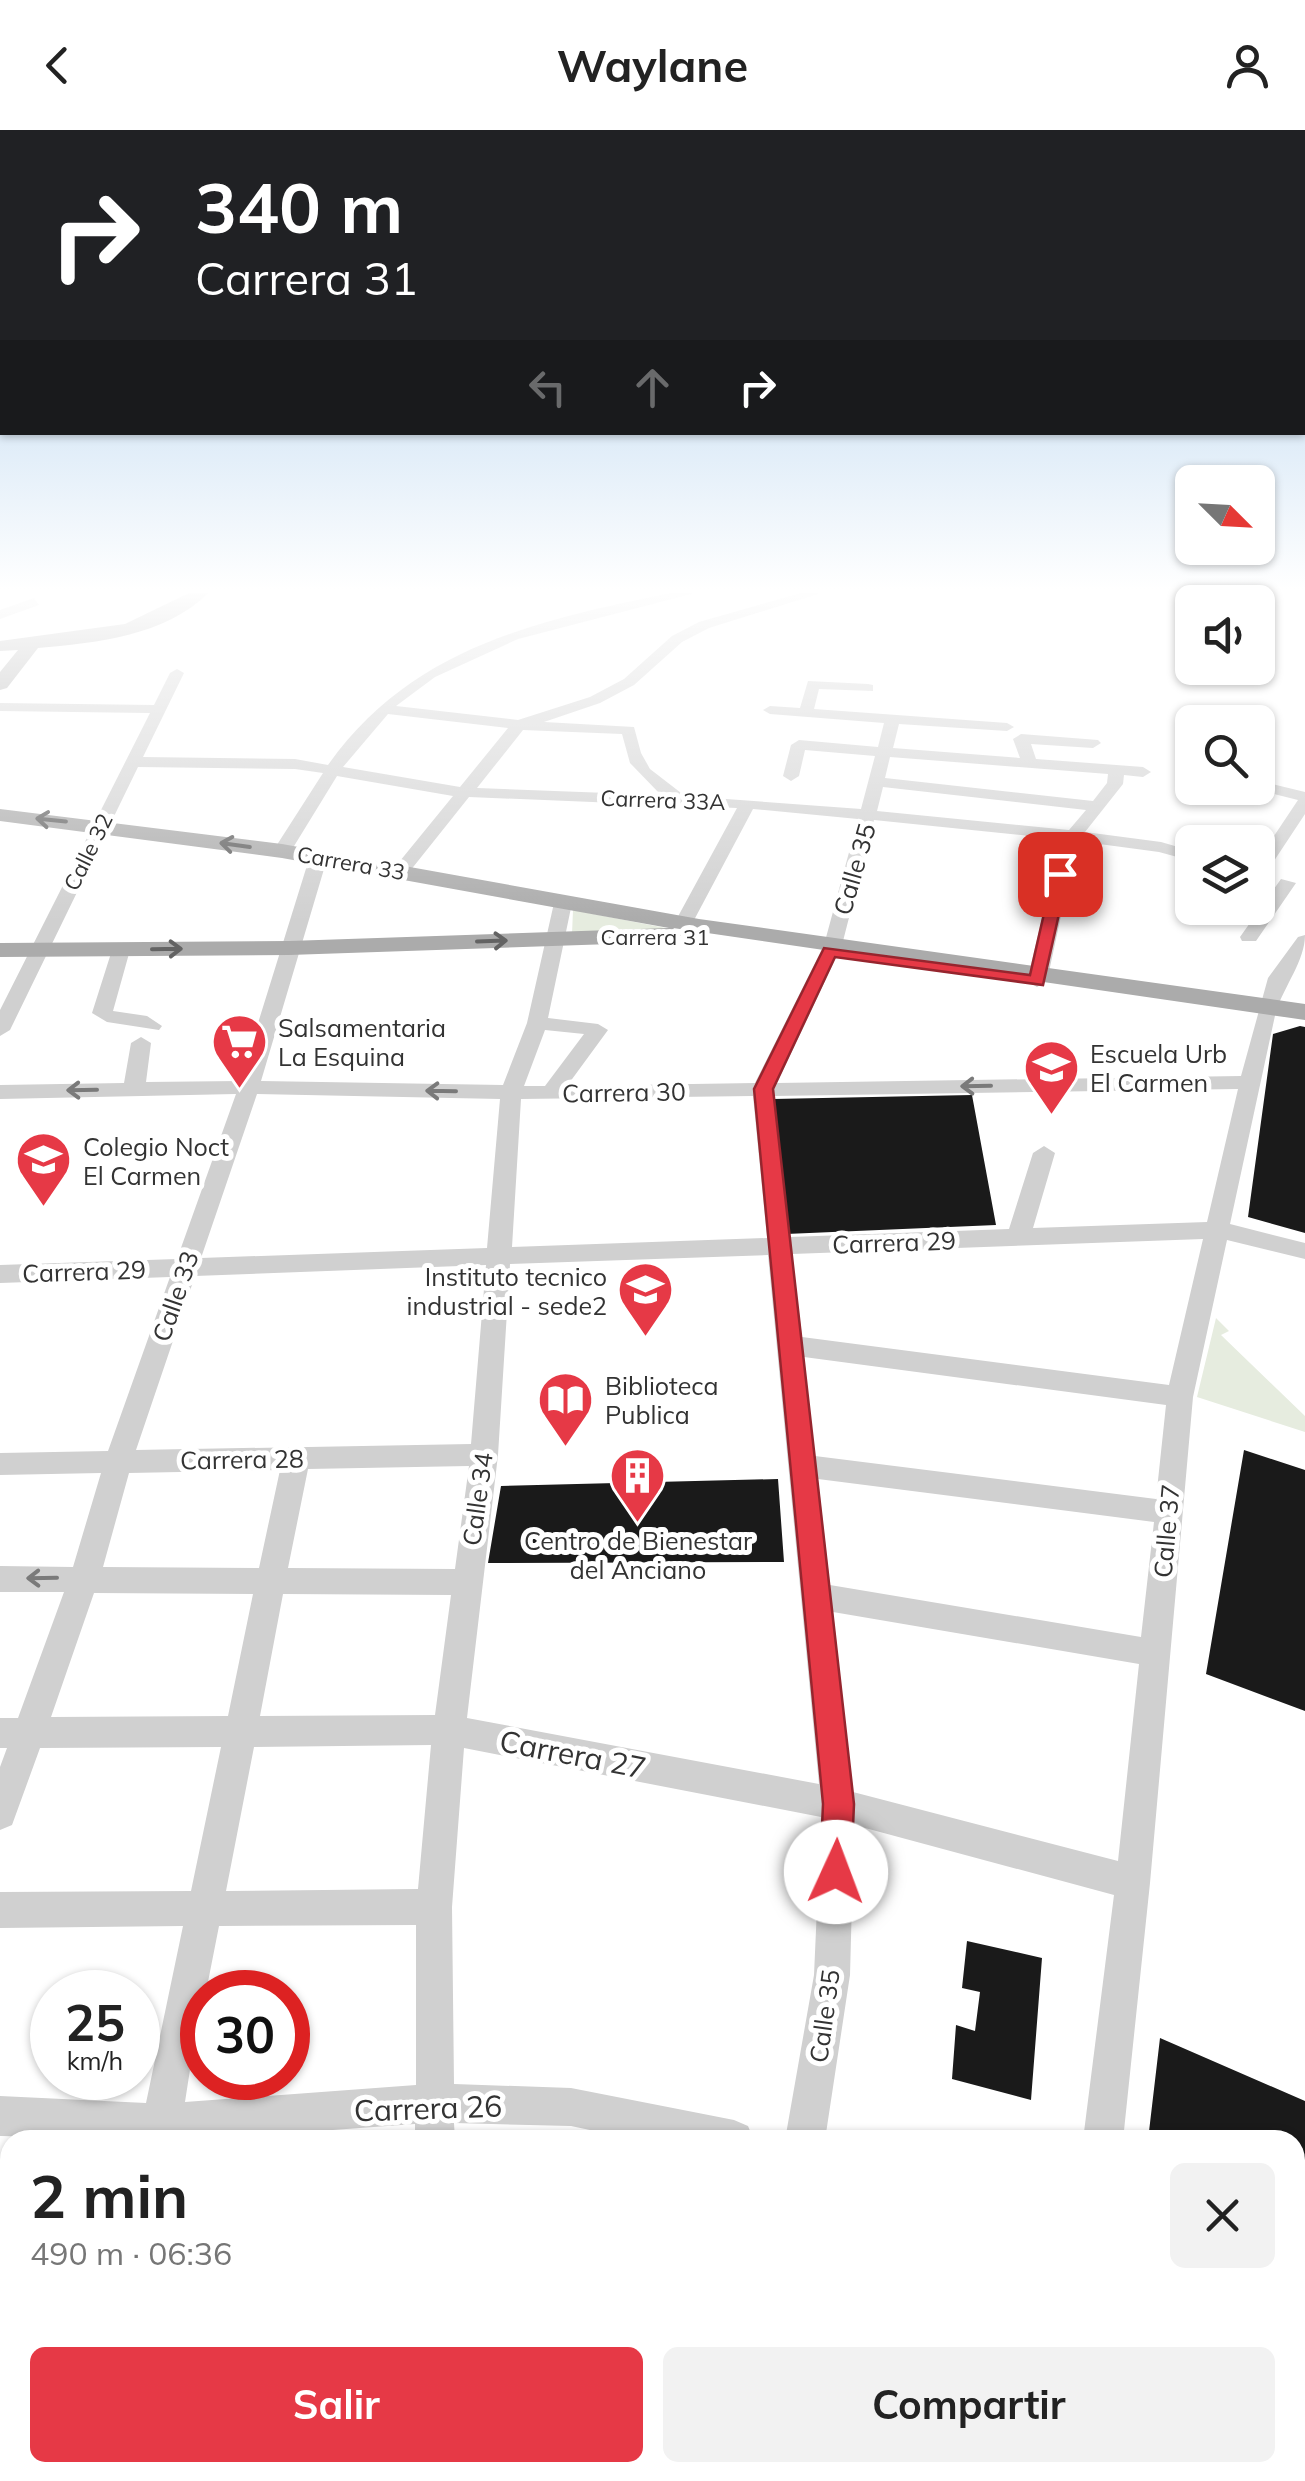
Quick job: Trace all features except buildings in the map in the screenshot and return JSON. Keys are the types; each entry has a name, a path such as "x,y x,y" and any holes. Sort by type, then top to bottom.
{"main road":[{"name":"Carrera 33","path":"0,815 282,851 692,924"},
{"name":"Carrera 31","path":"692,924 831,948"},
{"name":"Carrera 31","path":"0,950 289,948 697,934 831,948 1305,1012"},
{"name":"Carrera 31","path":"1268,1007 1305,1020"}],"street":[{"name":"Calle 32","path":"0,1030 162,703"},
{"path":"282,851 331,770 365,727 396,703"},
{"path":"400,872 519,725 582,703"},
{"path":"806,712 809,703"},
{"path":"0,707 159,709"},
{"path":"387,710 519,725 629,730 628,752 638,767 682,801"},
{"path":"770,710 1006,727"},
{"name":"Calle 35","path":"807,2130 832,1975 838,1804 763,1089 831,948 870,815 893,718"},
{"path":"1031,765 1020,739 1093,743"},
{"path":"791,776 799,745 1143,772"},
{"name":"Carrera 33A","path":"133,762 295,764 461,792 747,804 1073,836 1175,851"},
{"path":"1038,976 1068,842 1115,784 1116,770"},
{"path":"878,782 1097,806"},
{"path":"1275,791 1305,800 1275,847"},
{"path":"692,924 747,804"},
{"name":"Calle 33","path":"0,1813 15,1733 85,1577 118,1461 249,1087 318,859"},
{"path":"1249,937 1296,886"},
{"name":"Calle 34","path":"436,2122 434,1907 449,1730 484,1456 502,1256 511,1092 537,1023 563,903"},
{"name":"Calle 37","path":"1104,2130 1134,1883 1180,1397 1268,1007 1278,978 1305,940"},
{"path":"121,950 102,1014 113,1019 141,1019 146,1034 134,1090"},
{"path":"537,1023 598,1030 551,1093"},
{"name":"Carrera 30","path":"0,1092 249,1087 551,1093 1249,1082"},
{"path":"1019,1237 1044,1153"},
{"name":"Carrera 29","path":"0,1274 1220,1230 1305,1251"},
{"path":"787,1345 1180,1397"},
{"name":"Carrera 28","path":"0,1464 484,1456"},
{"path":"161,2123 217,1909 243,1732 296,1458"},
{"path":"804,1466 1168,1512"},
{"path":"0,1579 466,1582"},
{"path":"816,1596 1154,1653"},
{"name":"Carrera 27","path":"15,1733 449,1730 838,1804 1134,1883"},
{"path":"0,1910 434,1907"},
{"name":"Carrera 26","path":"0,2116 161,2123 436,2122 572,2107 685,2130"}],"shaded area":[{"path":"573,910 671,929 572,934"},
{"path":"1216,1318 1229,1331 1221,1335 1305,1416 1305,1432 1197,1397"}],"place":[{"name":"Salsamentaria La Esquina","path":"239,1090"},
{"name":"Escuela Urb El Carmen","path":"1051,1116"},
{"name":"Colegio Noct El Carmen","path":"44,1209"},
{"name":"Instituto tecnico industrial - sede2","path":"646,1339"},
{"name":"Biblioteca Publica","path":"566,1448"},
{"name":"Centro de Bienestar del Anciano","path":"638,1524"}],"route":[{"path":"836,1872 838,1804 763,1089 830,951 1037,981 1060,874"}]}
